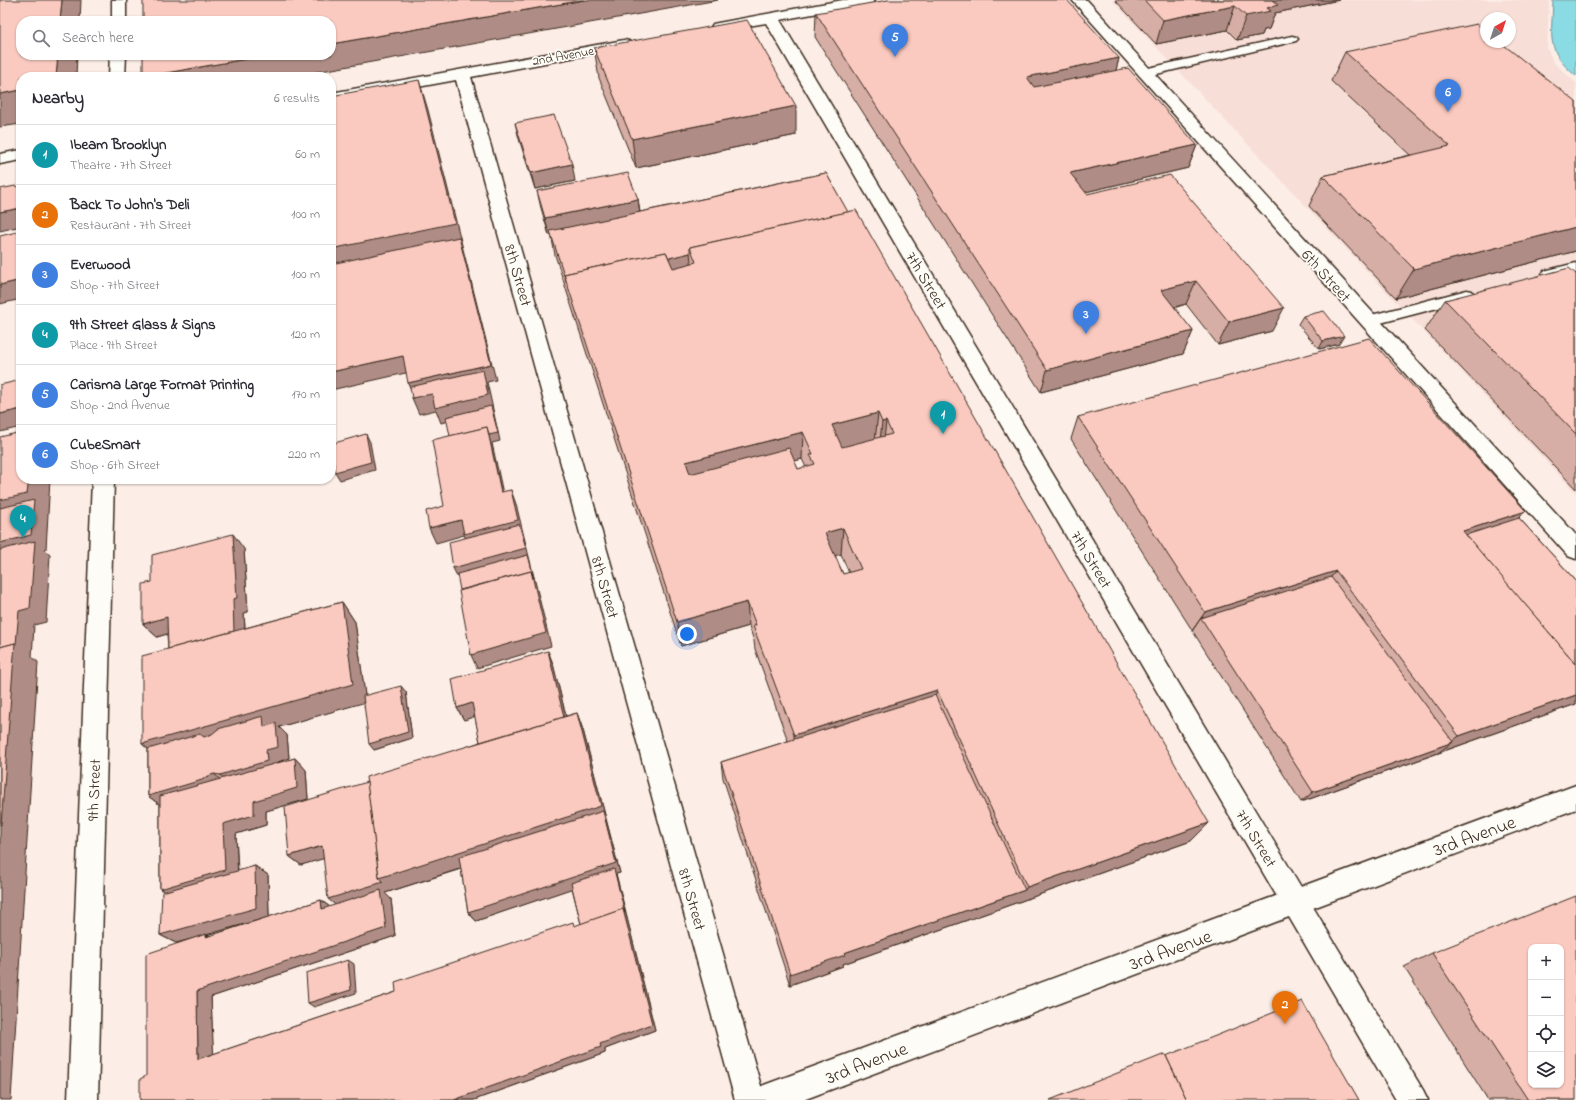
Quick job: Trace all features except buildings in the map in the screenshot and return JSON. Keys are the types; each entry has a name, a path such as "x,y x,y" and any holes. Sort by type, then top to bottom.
{"street":[{"path":"119,0 119,16"},
{"path":"703,30 867,0"},
{"name":"6th Street","path":"1079,0 1576,550"},
{"name":"7th Street","path":"771,18 1413,1100"},
{"name":"2nd Avenue","path":"336,97 641,41"},
{"path":"117,72 118,60"},
{"name":"8th Street","path":"462,74 750,1100"},
{"path":"0,159 16,156"},
{"name":"9th Street","path":"83,1100 103,484"},
{"name":"3rd Avenue","path":"764,1100 1576,797"}],"lane":[{"path":"1144,72 1292,39"},
{"path":"1538,277 1576,268"},
{"path":"1369,321 1477,293"}],"shaded area":[{"path":"1112,0 1549,0 1547,48 1553,62 1576,83 1576,493"}],"water":[{"path":"1553,0 1576,0 1576,76 1559,58 1552,42"}],"place":[{"name":"Carisma Large Format Printing","path":"895,57"},
{"name":"CubeSmart","path":"1448,112"},
{"name":"Everwood","path":"1086,334"},
{"name":"Ibeam Brooklyn","path":"943,434"},
{"name":"9th Street Glass & Signs","path":"23,538"},
{"name":"Back To John's Deli","path":"1285,1024"}]}
